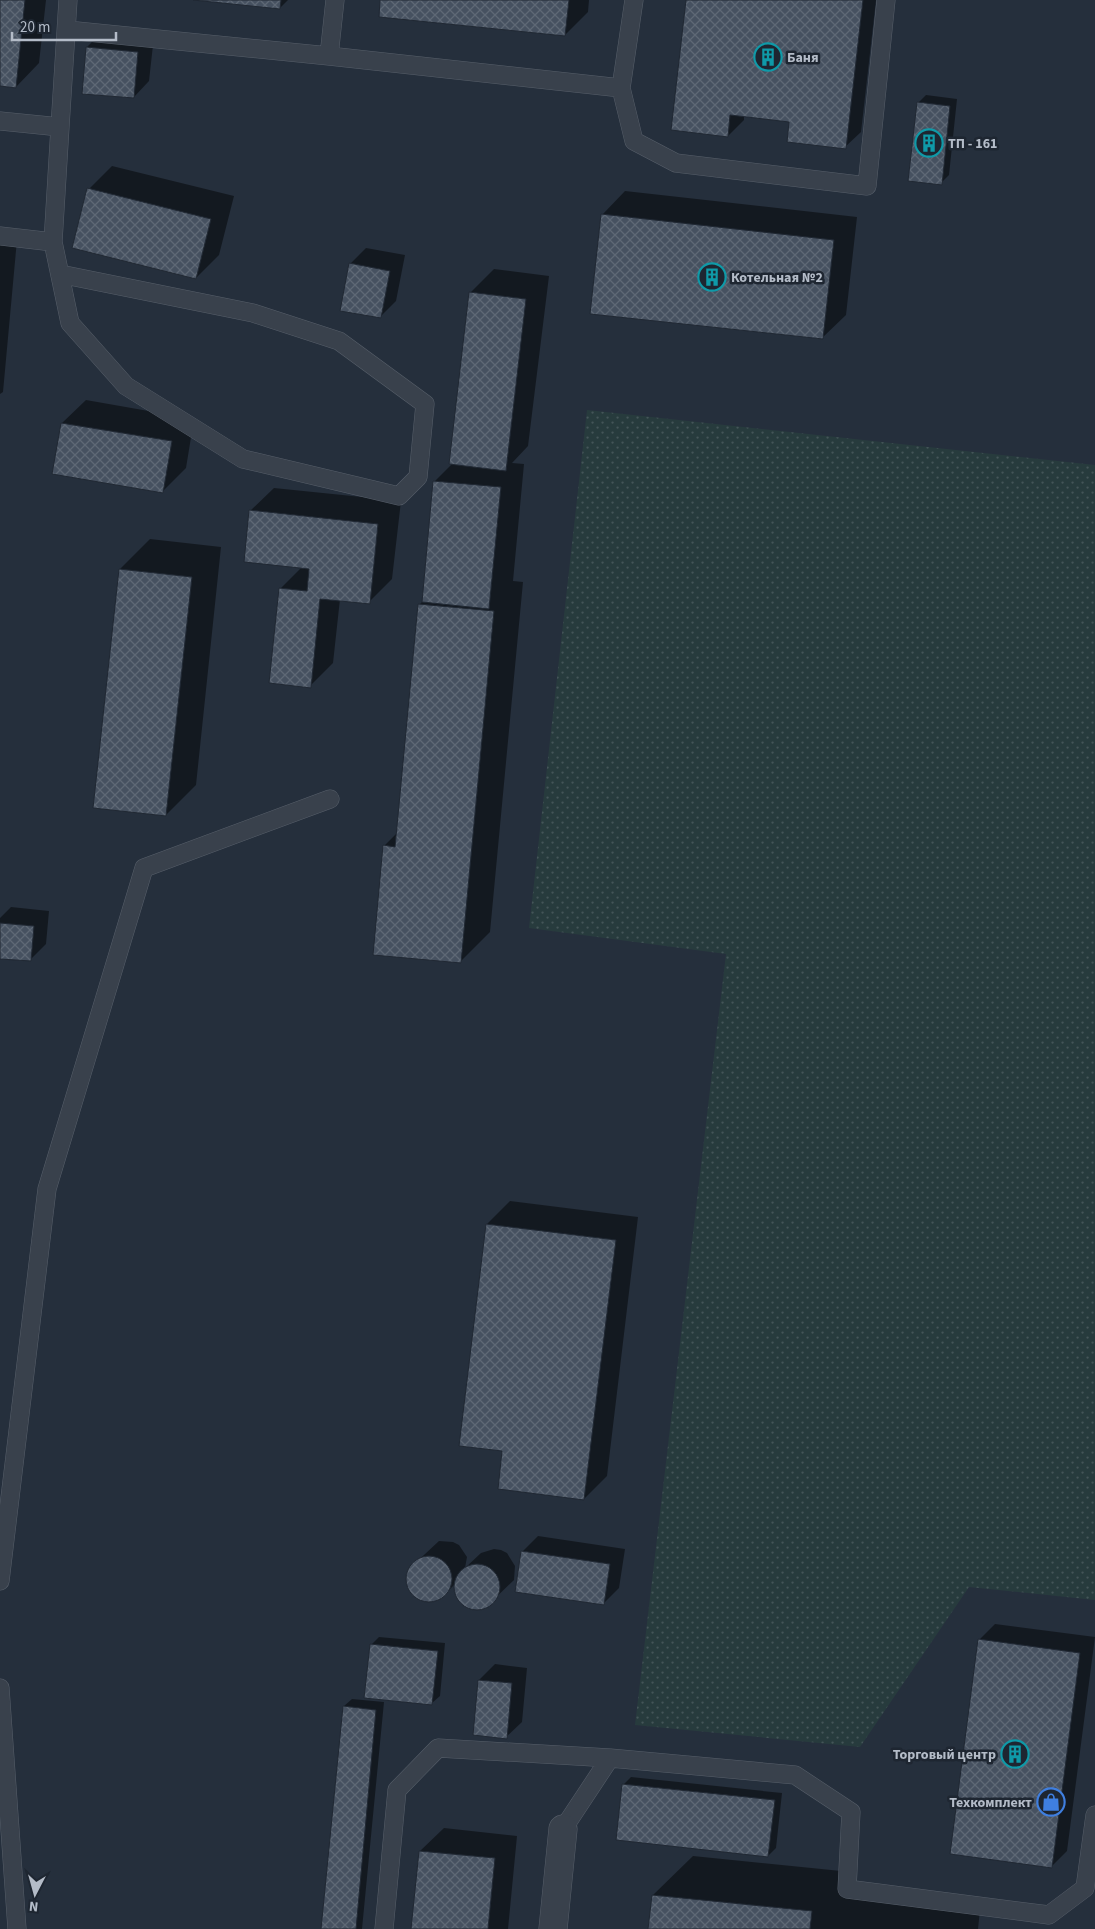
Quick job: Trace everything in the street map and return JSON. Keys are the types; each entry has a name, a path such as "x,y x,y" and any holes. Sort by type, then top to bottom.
{"street":[{"path":"553,1929 563,1829"}],"lane":[{"path":"60,274 253,313 339,341 425,404 418,477 399,496 243,460 126,386 70,323 53,242 68,0"},
{"path":"329,56 335,0"},
{"path":"634,0 620,88 634,141 676,163 867,186 886,0"},
{"path":"67,30 620,88"},
{"path":"0,121 60,128"},
{"path":"0,236 53,242"},
{"path":"0,1581 46,1189 144,868 330,800"},
{"path":"0,1688 17,1929"},
{"path":"384,1929 396,1790 438,1748 610,1758 795,1776 851,1812 847,1889 1049,1915 1085,1888 1095,1815"},
{"path":"563,1829 610,1758"}],"green space":[{"path":"587,410 1095,465 1095,1600 969,1587 860,1747 635,1725 726,954 529,928"}],"building":[{"path":"0,0 25,0 16,88 0,86"},
{"path":"193,0 281,0 280,9"},
{"path":"380,0 569,0 565,36 379,17"},
{"name":"Баня","path":"686,0 863,0 846,149 787,142 789,122 730,115 728,137 671,130"},
{"path":"86,47 138,52 134,98 82,94"},
{"name":"ТП - 161","path":"917,102 950,106 942,185 908,181"},
{"path":"87,188 211,219 196,279 72,248"},
{"name":"Котельная №2","path":"601,214 834,240 823,339 590,314"},
{"path":"349,263 390,271 381,318 340,311"},
{"path":"469,292 526,299 506,471 449,464"},
{"path":"61,423 172,441 163,493 52,474"},
{"path":"433,481 501,487 489,609 422,602"},
{"path":"249,510 378,524 370,604 320,599 311,688 269,683 279,588 307,591 309,569 244,562"},
{"path":"119,569 192,577 166,816 93,808"},
{"path":"418,604 494,611 461,963 373,955 383,845 395,847"},
{"path":"0,923 34,926 31,961 0,959"},
{"path":"486,1224 616,1240 584,1500 498,1489 502,1451 459,1446"},
{"path":"521,1551 610,1564 604,1605 515,1592"},
{"path":"429,1556 442,1560 448,1566 452,1579 448,1592 442,1598 429,1602 416,1598 410,1592 406,1579 410,1566 416,1560"},
{"path":"477,1564 490,1568 496,1574 500,1587 496,1600 490,1606 477,1610 464,1606 458,1600 454,1587 458,1574 464,1568"},
{"name":"Торговый центр","path":"978,1639 1080,1653 1052,1868 950,1854"},
{"path":"370,1644 438,1651 432,1705 364,1698"},
{"path":"478,1680 512,1683 507,1739 473,1735"},
{"path":"343,1706 376,1710 356,1929 321,1929"},
{"path":"622,1784 775,1800 768,1857 616,1840"},
{"path":"419,1851 495,1858 488,1929 411,1929"},
{"path":"652,1895 812,1911 810,1929 648,1929"}],"place":[{"name":"Баня","path":"768,57"},
{"name":"ТП - 161","path":"929,143"},
{"name":"Котельная №2","path":"712,277"},
{"name":"Торговый центр","path":"1015,1754"},
{"name":"Техкомплект","path":"1051,1802"}]}
